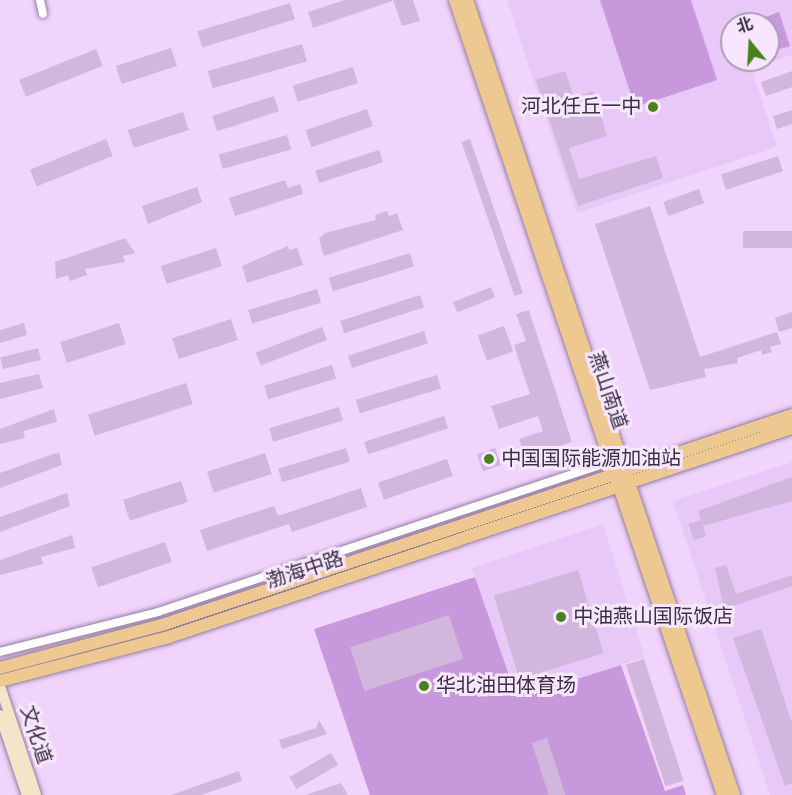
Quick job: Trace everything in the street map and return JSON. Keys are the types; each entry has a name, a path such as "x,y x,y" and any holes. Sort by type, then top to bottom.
{"main road":[{"name":"燕山南道","path":"455,0 610,461 622,479 734,795"},
{"name":"燕山南道","path":"467,0 723,795"},
{"path":"622,479 792,415"},
{"path":"622,479 792,428"},
{"name":"渤海中路","path":"0,668 155,628 622,479"},
{"name":"渤海中路","path":"0,681 169,637 622,479"},
{"name":"文化道","path":"0,686 36,795"},
{"name":"文化道","path":"0,715 27,795"}],"street":[{"path":"40,0 43,14"},
{"path":"0,652 158,612 610,461"}],"shaded area":[{"name":"河北任丘一中","path":"507,0 792,0 792,55 780,59 780,12 720,12 720,72 752,72 777,147 577,213"},
{"path":"600,0 691,0 717,80 635,107"},
{"path":"780,15 790,46 780,49"},
{"path":"792,462 792,795 770,795 673,501"},
{"name":"中油燕山国际饭店","path":"603,524 645,657 530,694 521,691 511,681 472,568"},
{"name":"华北油田体育场","path":"475,577 511,681 530,694 621,665 665,791 683,785 686,795 370,795 314,629"}],"building":[{"path":"345,0 392,1 313,28 308,12"},
{"path":"393,0 413,0 420,21 402,26"},
{"path":"290,3 295,19 202,48 197,31"},
{"path":"302,44 307,61 213,88 208,71"},
{"path":"171,48 177,66 122,84 116,66"},
{"path":"96,49 103,66 26,97 19,80"},
{"path":"353,67 358,83 298,102 293,85"},
{"path":"565,71 574,97 593,91 607,136 569,148 579,179 656,156 663,178 578,206 536,80"},
{"path":"792,71 792,87 766,96 761,82"},
{"path":"274,96 279,111 217,131 212,116"},
{"path":"367,109 373,126 311,147 306,130"},
{"path":"792,110 792,124 777,129 773,116"},
{"path":"183,112 189,130 134,148 128,130"},
{"path":"287,135 291,149 223,169 219,155"},
{"path":"106,139 113,156 37,186 30,170"},
{"path":"470,139 523,293 515,296 461,142"},
{"path":"379,150 383,162 319,183 315,171"},
{"path":"778,156 783,171 726,190 721,175"},
{"path":"285,180 288,188 300,184 303,194 235,216 229,198"},
{"path":"197,187 202,202 148,224 142,206"},
{"path":"699,189 704,203 668,216 663,202"},
{"path":"650,206 700,357 777,332 781,344 770,347 772,352 762,355 761,350 737,358 738,363 704,369 706,377 650,390 595,224"},
{"path":"387,211 389,216 397,213 403,230 324,256 319,239 325,233 376,220 375,215"},
{"path":"743,231 792,231 792,248 743,248"},
{"path":"125,238 135,253 123,256 125,262 85,269 87,275 70,281 68,275 56,279 55,262"},
{"path":"288,246 289,250 297,248 303,265 247,283 242,266"},
{"path":"216,248 222,266 167,284 161,266"},
{"path":"410,253 414,266 333,291 329,278"},
{"path":"491,287 495,297 457,313 453,302"},
{"path":"317,289 321,302 252,323 248,310"},
{"path":"420,295 424,307 344,333 340,321"},
{"path":"529,310 572,442 525,457 519,439 543,431 538,416 499,429 491,406 530,394 514,345 526,341 516,314"},
{"path":"792,312 792,328 779,332 775,318"},
{"path":"231,319 238,340 179,359 172,338"},
{"path":"24,323 27,335 0,343 0,330"},
{"path":"119,323 126,344 67,363 60,342"},
{"path":"504,326 513,351 487,361 478,336"},
{"path":"322,327 327,340 261,366 256,352"},
{"path":"424,331 428,343 352,368 348,356"},
{"path":"38,348 41,360 3,369 0,357"},
{"path":"332,365 336,378 268,399 264,386"},
{"path":"39,374 43,388 0,399 0,383"},
{"path":"437,375 441,388 360,413 356,400"},
{"path":"186,383 193,404 95,436 88,415"},
{"path":"339,407 343,420 273,442 269,428"},
{"path":"54,409 57,422 23,431 25,438 0,444 0,429"},
{"path":"444,416 448,428 368,454 364,442"},
{"path":"346,448 350,461 282,482 278,469"},
{"name":"中国国际能源加油站","path":"495,448 501,465 483,471 477,454"},
{"path":"59,452 62,465 0,488 0,473"},
{"path":"265,453 272,474 214,493 207,472"},
{"path":"447,459 453,476 384,500 378,483"},
{"path":"792,477 792,501 703,526 698,511"},
{"path":"181,481 188,502 130,521 123,500"},
{"path":"361,488 367,507 292,532 289,524 207,551 200,530 274,506 278,516"},
{"path":"67,493 70,506 0,532 0,517"},
{"path":"701,520 706,536 694,540 689,524"},
{"path":"72,535 75,548 41,557 43,564 0,575 0,560"},
{"path":"165,542 172,562 98,587 91,567"},
{"path":"726,565 736,594 792,575 792,586 724,609 715,568"},
{"path":"578,570 603,653 519,679 494,596"},
{"path":"449,615 463,659 364,691 350,647"},
{"path":"761,629 792,723 792,783 785,786 733,638"},
{"path":"644,659 684,781 665,787 626,665"},
{"path":"319,720 327,734 282,749 279,740 316,728"},
{"path":"547,738 566,795 549,795 532,743"},
{"path":"331,753 338,765 296,789 289,777"},
{"path":"239,771 242,781 201,795 171,795"},
{"path":"341,783 348,795 308,795 308,794"}],"place":[{"name":"河北任丘一中","path":"653,107"},
{"name":"中国国际能源加油站","path":"489,459"},
{"name":"中油燕山国际饭店","path":"561,617"},
{"name":"华北油田体育场","path":"424,686"}]}
